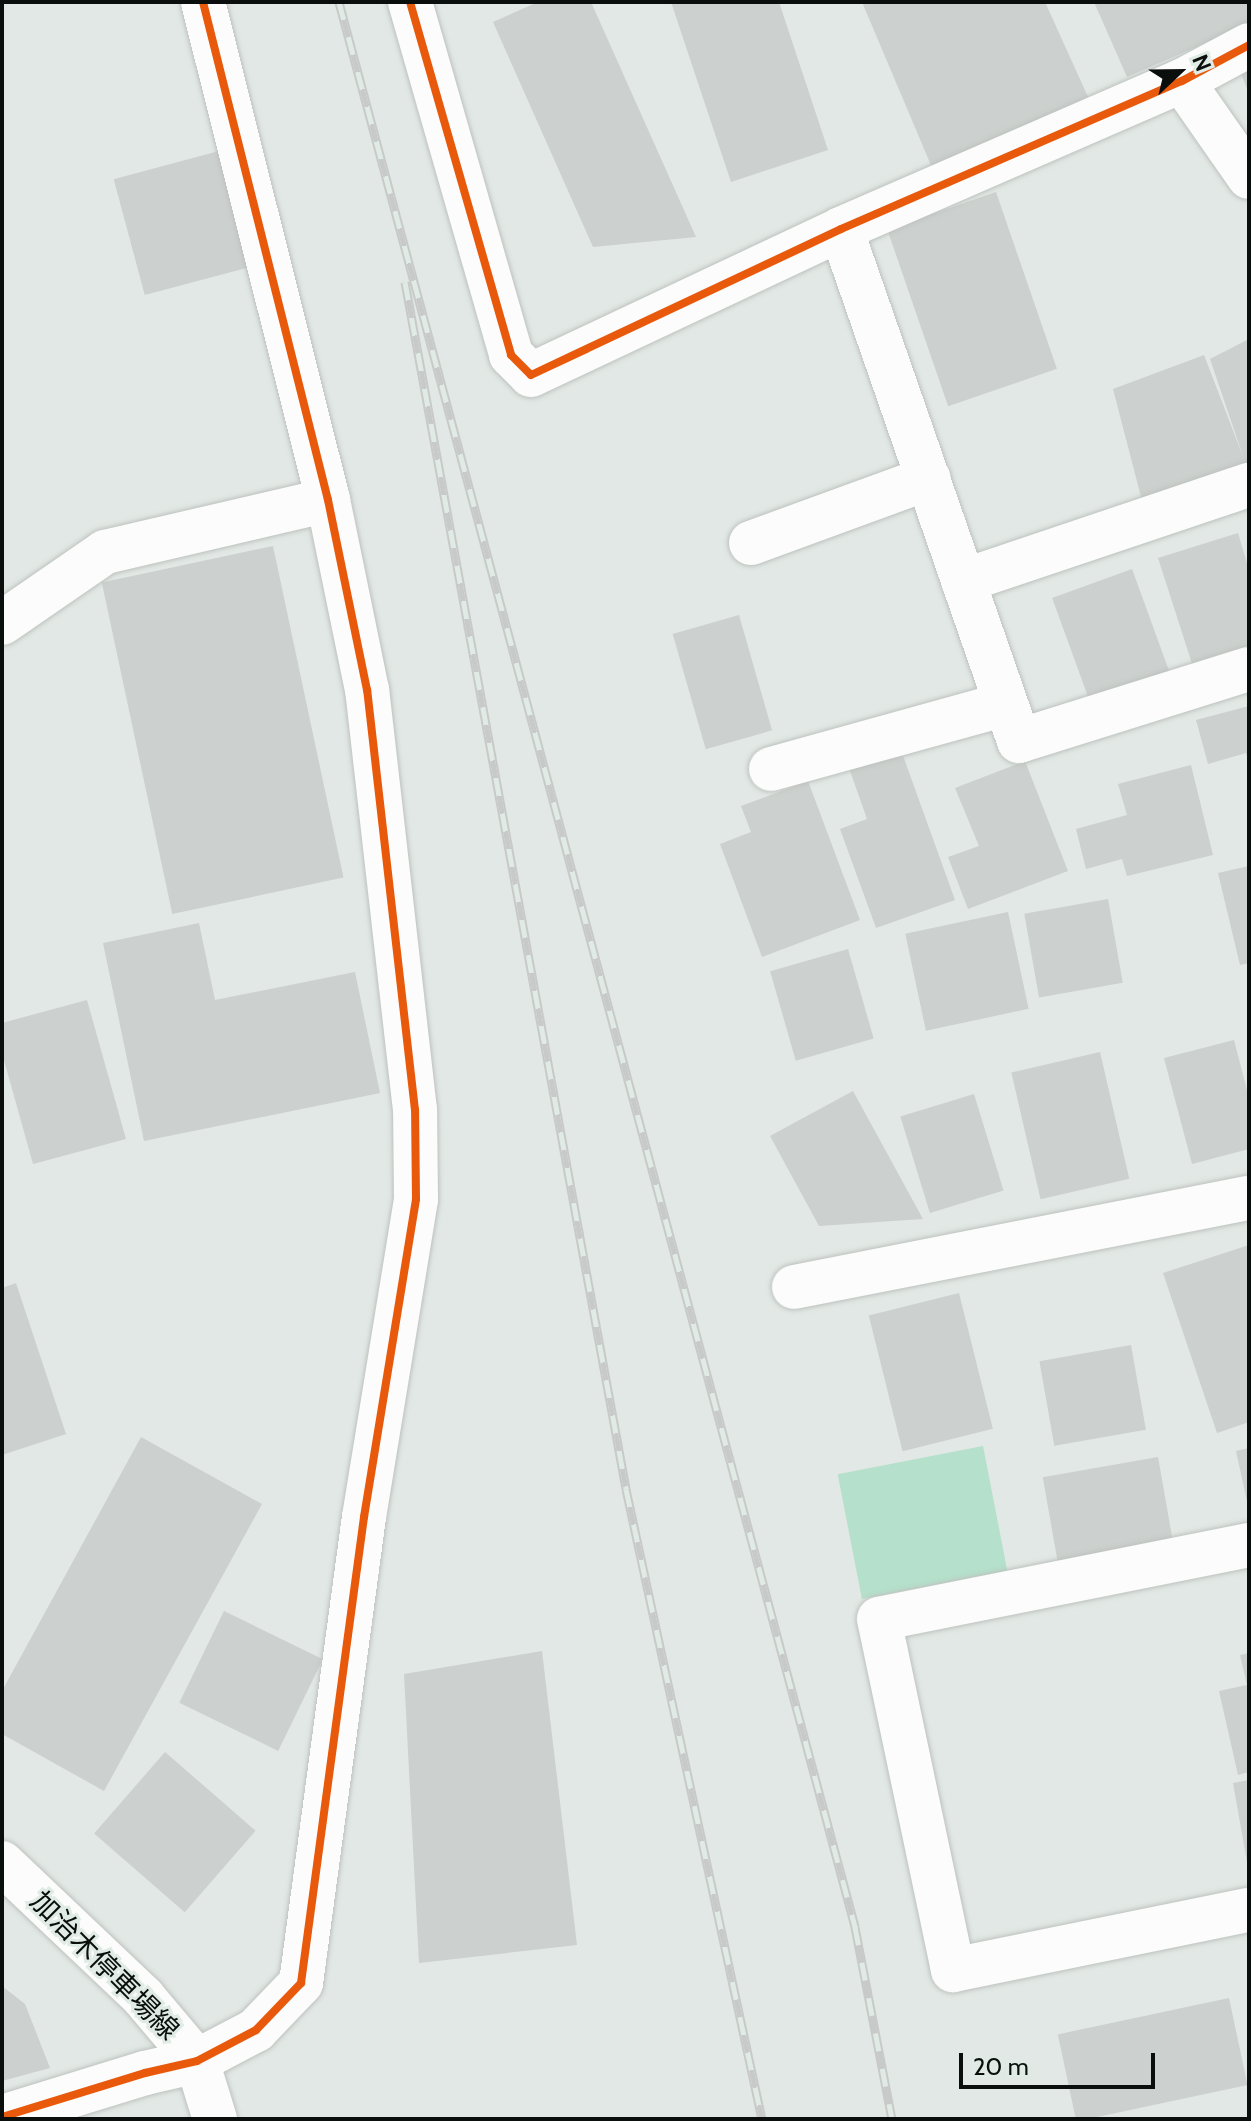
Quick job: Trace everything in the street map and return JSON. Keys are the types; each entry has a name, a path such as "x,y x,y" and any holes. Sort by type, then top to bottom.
{"street":[{"path":"2,2117 145,2073 197,2061 256,2030 301,1983 364,1517 416,1199 415,1110 367,690 328,500 203,2"},
{"path":"410,2 511,355 531,375 841,229 1182,81 1249,45"},
{"path":"1182,81 1249,177"},
{"path":"841,229 1019,741 1249,669"},
{"path":"751,543 929,478"},
{"path":"963,581 1249,485"},
{"path":"2,623 105,552 328,500"},
{"path":"771,769 1005,704"},
{"path":"794,1287 1249,1198"},
{"path":"1249,1545 879,1619 953,1970 1249,1910"},
{"name":"加治木停車場線","path":"2,1863 143,1997 197,2061 215,2119"}],"green space":[{"path":"983,1446 1007,1571 862,1599 838,1474"}],"building":[{"path":"538,2 591,2 696,237 593,247 493,22"},
{"path":"671,2 779,2 828,150 731,182"},
{"path":"862,2 1045,2 1088,97 933,170"},
{"path":"1094,2 1249,2 1249,24 1127,77"},
{"path":"1249,54 1249,93 1235,60"},
{"path":"219,151 250,267 145,295 114,179"},
{"path":"996,192 1057,369 948,406 887,229"},
{"path":"1249,339 1249,485 1147,520 1113,389 1204,355 1244,459 1210,359"},
{"path":"1238,533 1249,570 1249,659 1196,676 1158,558"},
{"path":"273,546 343,878 172,914 102,582"},
{"path":"1132,569 1173,683 1094,712 1052,598"},
{"path":"739,615 772,730 706,749 673,634"},
{"path":"1249,706 1249,762 1246,753 1208,764 1196,720"},
{"path":"901,750 955,900 876,928 840,829 867,819 849,768"},
{"path":"1025,761 1068,871 968,909 948,857 979,846 955,788"},
{"path":"1191,765 1213,855 1127,876 1122,859 1086,869 1076,829 1127,815 1118,784"},
{"path":"808,781 860,920 762,957 720,844 751,832 741,806"},
{"path":"1249,866 1249,963 1240,965 1218,873"},
{"path":"1108,899 1123,983 1039,997 1024,914"},
{"path":"1008,912 1029,1009 926,1031 905,934"},
{"path":"199,923 215,1000 355,972 380,1093 144,1141 103,943"},
{"path":"848,949 874,1038 796,1061 770,971"},
{"path":"87,1000 126,1139 33,1164 2,1053 2,1023"},
{"path":"1234,1040 1249,1098 1249,1149 1192,1164 1164,1058"},
{"path":"1100,1052 1129,1179 1041,1199 1011,1072"},
{"path":"853,1091 923,1219 819,1226 770,1136"},
{"path":"974,1094 1004,1191 930,1213 900,1117"},
{"path":"1249,1245 1249,1422 1217,1433 1163,1273"},
{"path":"16,1283 66,1434 2,1455 2,1288"},
{"path":"959,1293 993,1429 903,1451 869,1315"},
{"path":"1131,1345 1146,1430 1054,1446 1039,1361"},
{"path":"141,1437 262,1504 104,1791 2,1734 2,1691"},
{"path":"1249,1448 1249,1506 1248,1506 1236,1451"},
{"path":"1158,1457 1173,1545 1058,1565 1043,1477"},
{"path":"224,1611 323,1659 278,1751 179,1703"},
{"path":"542,1651 577,1945 419,1963 404,1674"},
{"path":"1249,1653 1249,1772 1238,1775 1219,1691 1247,1685 1240,1655"},
{"path":"165,1752 256,1831 185,1912 94,1834"},
{"path":"1249,1780 1249,1862 1247,1862 1233,1783"},
{"path":"2,1986 25,2004 50,2068 2,2081"},
{"path":"1229,1998 1248,2085 1076,2119 1058,2034"}],"railway":[{"path":"339,2 855,1927 892,2119"},
{"path":"405,282 626,1489 762,2119"}],"cycle path":[{"path":"2,2117 145,2073 197,2061 256,2030 301,1983 364,1517 416,1199 415,1110 367,690 328,500 203,2"},
{"path":"410,2 511,355 531,375 841,229 1182,81 1249,45"}]}
